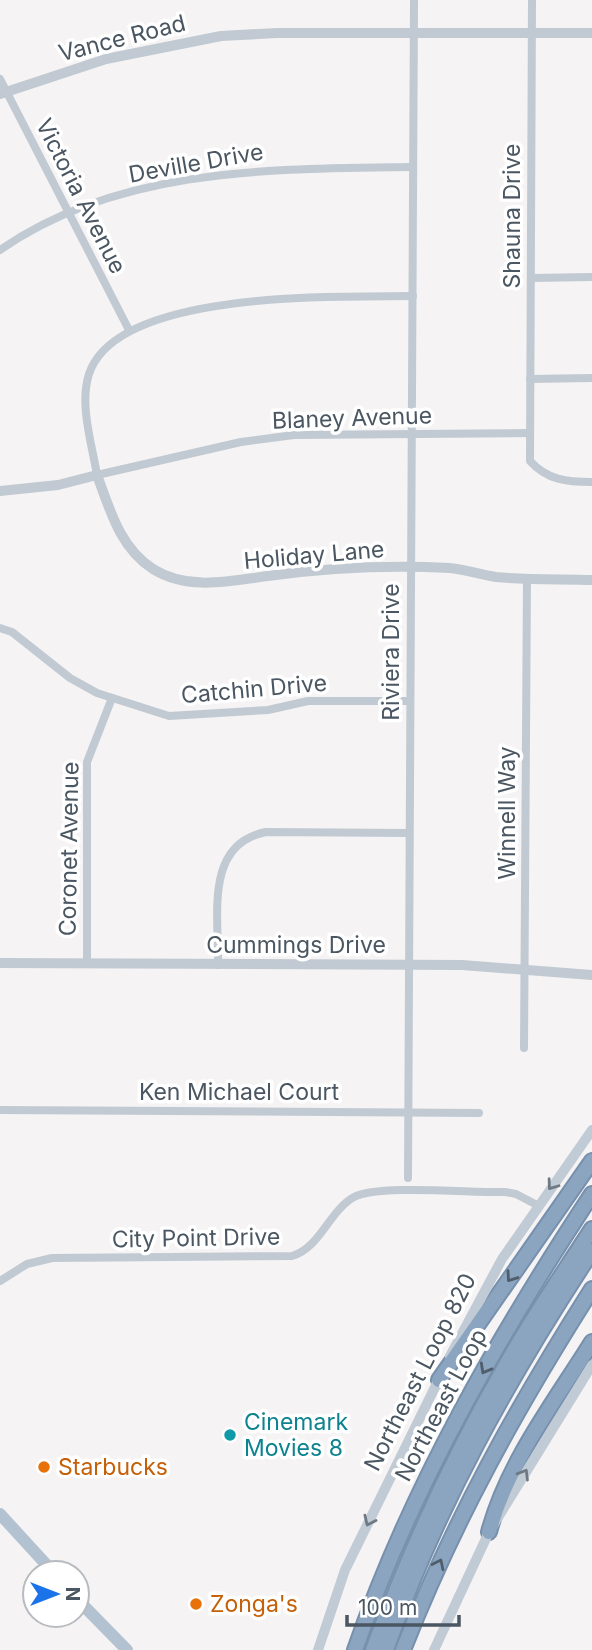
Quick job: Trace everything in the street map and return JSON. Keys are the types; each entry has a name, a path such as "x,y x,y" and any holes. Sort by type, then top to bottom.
{"highway":[{"path":"439,1380 592,1161"},
{"name":"Northeast Loop","path":"355,1650 386,1568 435,1462 518,1310 592,1194"},
{"path":"373,1650 423,1525 482,1407 527,1329 592,1229"},
{"path":"386,1650 413,1579 459,1476 517,1368 592,1251"},
{"path":"403,1650 428,1587 484,1470 525,1395 592,1289"},
{"path":"484,1470 495,1461 592,1303"},
{"path":"489,1532 496,1505 522,1452 592,1342"}],"main road":[{"name":"Northeast Loop 820","path":"318,1650 345,1570 471,1314 537,1205 592,1130"},
{"path":"434,1650 489,1532 592,1365"},
{"path":"0,1514 41,1559"},
{"path":"91,1615 119,1648"}],"street":[{"name":"Riviera Drive","path":"408,1178 407,964 413,296 411,167 414,0"},
{"name":"Shauna Drive","path":"530,433 532,0"},
{"name":"Vance Road","path":"3,93 106,60 197,40 277,33 592,33"},
{"name":"Victoria Avenue","path":"0,79 3,93 69,212 129,330"},
{"name":"Deville Drive","path":"0,250 30,230 69,212 135,191 233,172 411,167"},
{"path":"531,278 592,277"},
{"path":"97,475 87,415 89,375 99,356 129,330 158,319 274,299 413,296"},
{"path":"530,379 592,378"},
{"path":"530,433 530,461 537,470 559,481 592,482"},
{"name":"Blaney Avenue","path":"0,491 58,485 241,442 311,434 530,433"},
{"name":"Holiday Lane","path":"97,475 118,533 130,548 155,570 186,581 211,584 306,571 411,566 527,578 592,580"},
{"name":"Winnell Way","path":"524,1048 527,578"},
{"name":"Catchin Drive","path":"0,628 19,636 70,678 97,693 169,716 268,710 308,701 410,701"},
{"name":"Coronet Avenue","path":"87,964 87,762 112,698"},
{"path":"218,965 221,869 234,846 247,838 266,832 408,833"},
{"name":"Cummings Drive","path":"0,963 407,964 490,966 592,975"},
{"name":"Ken Michael Court","path":"0,1110 479,1113"},
{"name":"City Point Drive","path":"0,1281 27,1264 52,1258 292,1256 309,1245 349,1201 373,1192 505,1192 516,1194 537,1205"}],"place":[{"name":"Cinemark Movies 8","path":"230,1435"},
{"name":"Starbucks","path":"44,1467"},
{"name":"Zonga's","path":"196,1604"}]}
